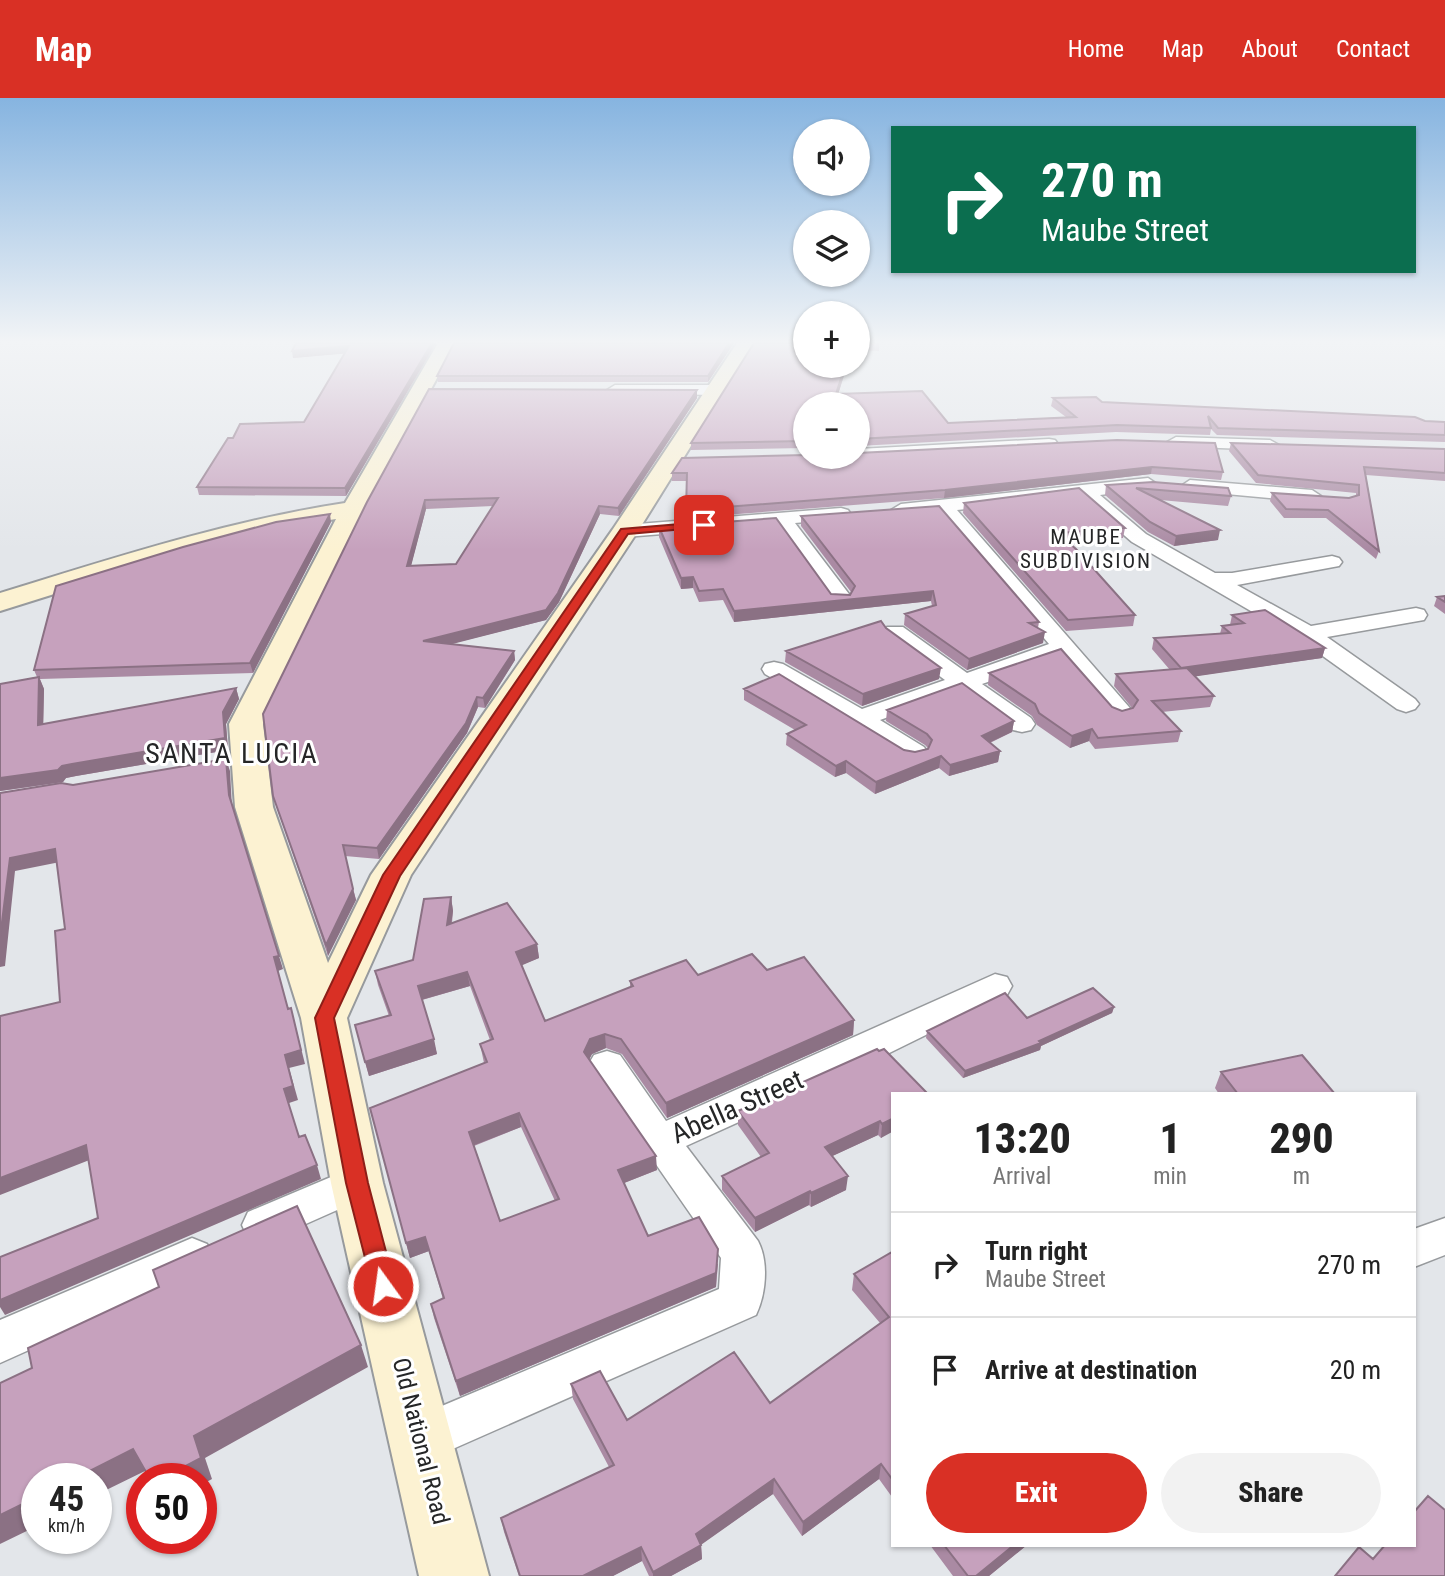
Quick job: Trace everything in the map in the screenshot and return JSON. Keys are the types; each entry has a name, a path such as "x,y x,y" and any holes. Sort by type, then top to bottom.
{"street":[{"name":"Old National Road","path":"415,412 354,509 246,724 236,759 324,1018 357,1183 454,1576"},
{"path":"324,1018 391,875 625,531 686,458 704,412"},
{"path":"1157,442 1294,445"},
{"path":"870,453 1062,443"},
{"path":"625,531 944,507 1082,489 1171,485 1334,498"},
{"path":"1082,489 1139,538 1307,634 1406,704"},
{"path":"944,507 1121,712"},
{"path":"0,602 188,543 276,521 354,509"},
{"path":"782,519 841,598"},
{"path":"1210,579 1231,579 1332,562"},
{"path":"1307,634 1416,615"},
{"path":"895,632 1022,724"},
{"path":"860,718 1064,647"},
{"path":"774,669 860,718 914,753"},
{"name":"Abella Street","path":"421,1439 740,1301 743,1254 659,1142 995,986"},
{"path":"607,1065 659,1142"},
{"path":"0,1342 357,1183"},
{"path":"1416,1247 1445,1236"}],"building":[{"path":"310,412 391,412 345,488 197,487 228,438 233,438 240,424 304,422"},
{"path":"416,412 682,412 618,508 599,506 558,593 546,610 423,641 514,651 483,698 477,697 466,723 377,848 343,845 353,889 326,945 273,796 263,714 367,502","holes":["498,498 456,564 407,566 425,500"]},
{"path":"711,412 793,412 793,441 691,443"},
{"path":"870,412 939,412 948,423 1076,417 1070,412 1310,412 1415,417 1425,421 1445,422 1445,435 1218,428 1208,416 1211,428 1117,425 870,438"},
{"path":"1117,440 1215,443 1223,472 1152,467 945,490 686,510 687,473 672,473 682,458 793,455 793,469 870,469 870,452"},
{"path":"1231,443 1445,449 1445,473 1364,467 1379,551 1328,510 1286,509 1272,493 1349,498 1359,495 1359,485 1258,475"},
{"path":"1153,482 1228,488 1231,496 1136,488 1220,530 1176,536 1150,522 1106,485"},
{"path":"1079,488 1125,528 1057,533 1076,549 1135,615 1068,620 964,503"},
{"path":"939,506 1039,622 1029,623 1045,632 969,659 905,614 936,605 933,591 734,611 723,589 699,591 693,577 681,578 659,527 685,528 685,525 776,518 831,594 850,595 855,586 801,516"},
{"path":"330,514 250,663 34,670 56,586 276,522"},
{"path":"1265,610 1325,648 1181,668 1154,638 1230,633 1222,626 1244,623 1232,615"},
{"path":"881,621 886,628 941,668 863,694 786,651"},
{"path":"1061,649 1112,707 1122,711 1133,708 1138,700 1116,674 1187,668 1214,696 1152,701 1181,731 1098,738 1092,729 1072,736 1039,713 1035,704 989,673"},
{"path":"779,674 904,750 915,752 928,749 932,740 927,734 887,710 962,683 1014,721 982,736 1000,751 950,765 941,756 876,782 846,761 836,766 787,734 806,725 744,689"},
{"path":"39,677 38,725 236,688 223,712 225,738 72,764 62,766 58,770 0,778 0,684"},
{"path":"226,759 229,795 279,956 274,957 288,1009 291,1008 301,1050 285,1055 293,1086 284,1089 299,1137 305,1135 317,1165 0,1300 0,1257 98,1218 86,1145 0,1178 0,1016 60,1002 55,931 65,929 55,849 10,858 0,938 0,793 61,783 73,785"},
{"path":"451,897 447,925 507,903 537,944 516,952 545,1021 633,986 630,981 686,960 698,975 752,954 767,970 804,957 854,1020 666,1103 621,1039 605,1034 590,1039 584,1052 656,1156 618,1170 648,1236 699,1217 718,1249 716,1273 456,1381 431,1304 444,1298 425,1237 406,1243 370,1108 487,1062 480,1044 493,1039 467,972 418,986 434,1039 365,1062 355,1025 391,1015 375,971 413,960 424,899","holes":["519,1113 559,1199 500,1221 469,1132"]},
{"path":"1093,988 1114,1007 1039,1041 1041,1043 965,1071 927,1031 1005,993 1027,1018"},
{"path":"877,1049 884,1049 926,1092 891,1092 891,1120 882,1124 880,1121 825,1147 848,1176 755,1218 722,1176 769,1153 738,1111"},
{"path":"1302,1055 1333,1092 1236,1092 1221,1072"},
{"path":"297,1206 361,1345 194,1436 201,1458 191,1463 141,1463 133,1449 105,1463 21,1463 21,1505 0,1515 0,1383 32,1368 28,1348 159,1287 153,1270"},
{"path":"891,1253 891,1478 881,1464 803,1522 774,1479 696,1534 701,1545 653,1572 641,1547 583,1576 520,1576 501,1518 614,1465 571,1384 600,1371 627,1420 734,1352 770,1403 889,1317 854,1274"},
{"path":"1428,1496 1445,1510 1445,1576 1335,1576 1359,1547 1373,1559 1383,1547 1416,1547 1416,1510"},
{"path":"946,1547 1012,1547 976,1576 968,1576"}],"district":[{"name":"MAUBE SUBDIVISION","path":"1086,549"},
{"name":"SANTA LUCIA","path":"232,753"}],"route":[{"path":"383,1286 357,1183 324,1018 391,875 625,531 704,525"}]}
